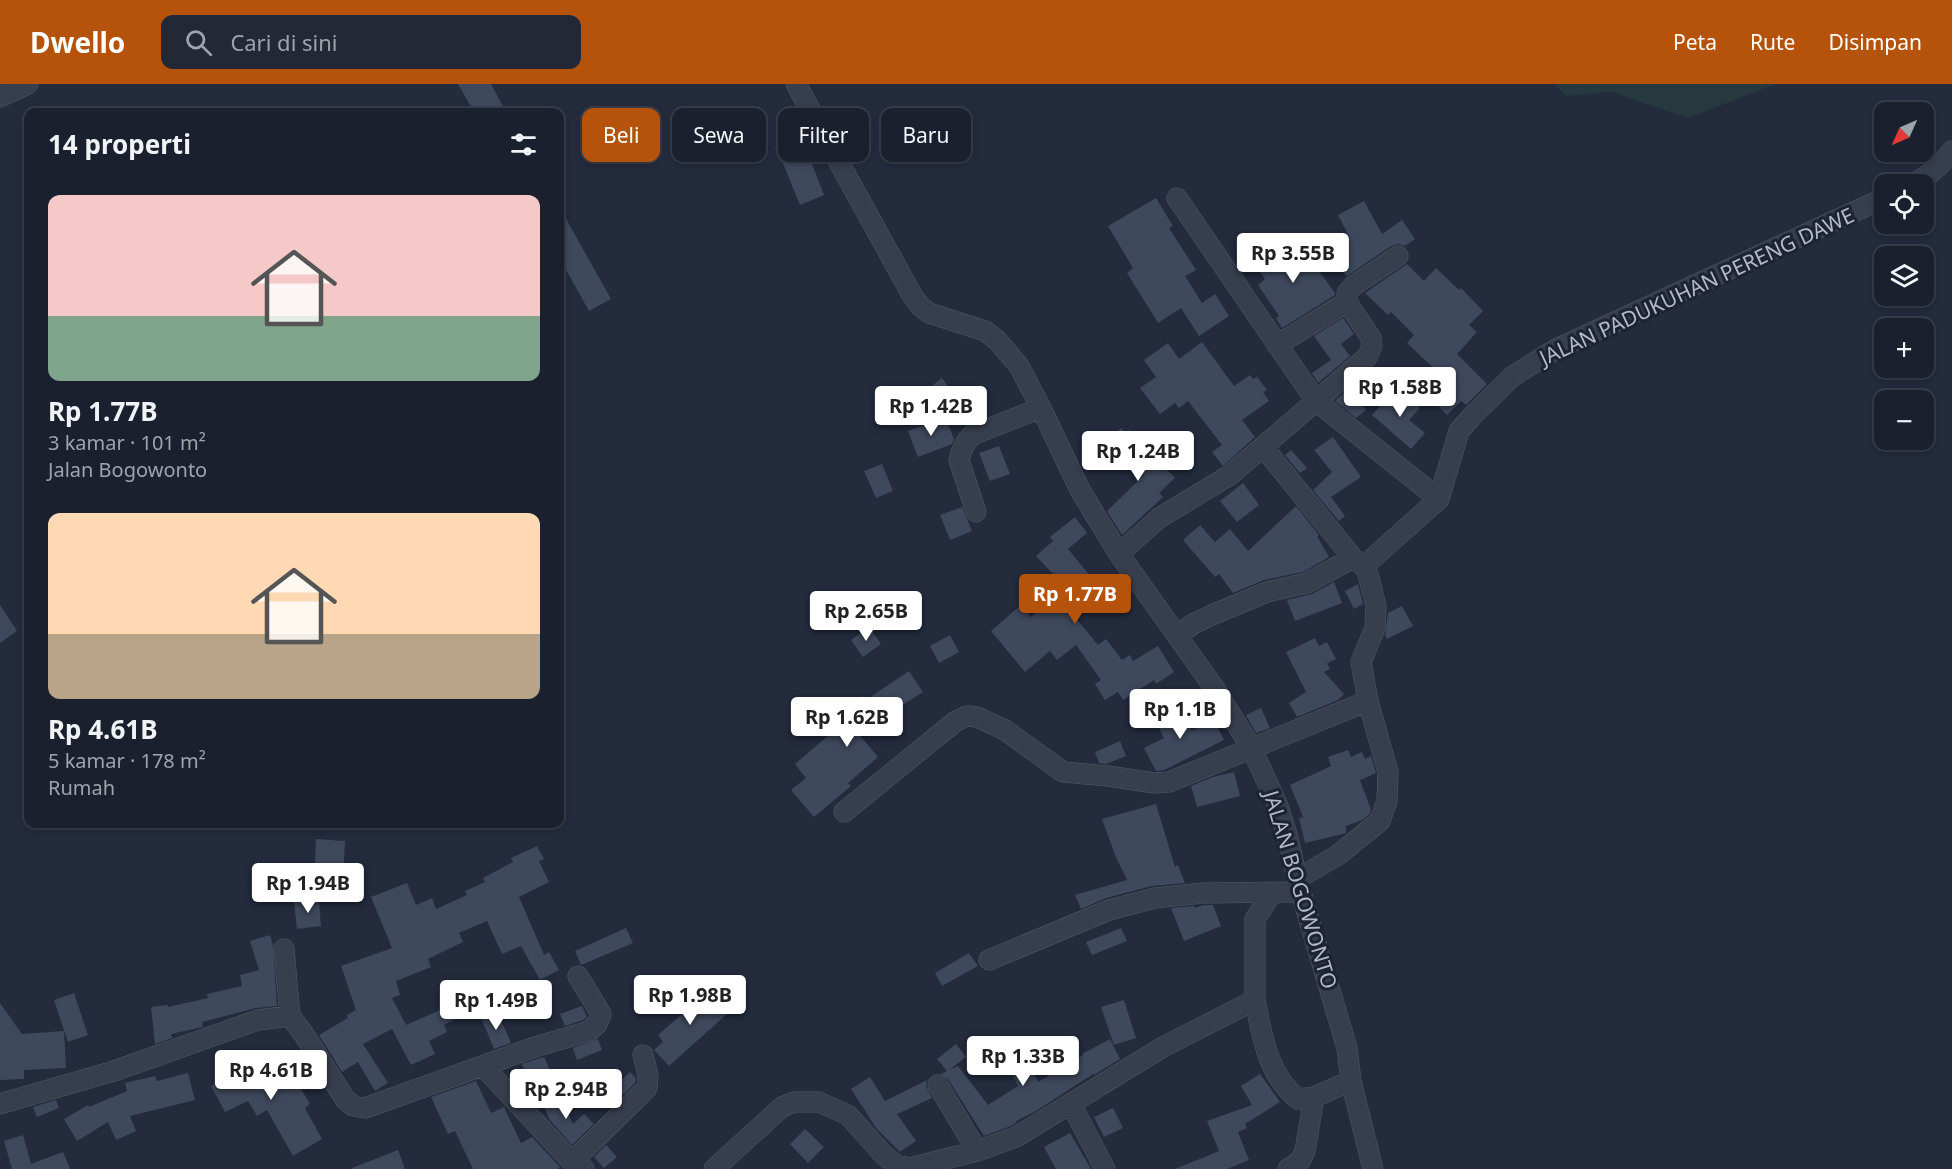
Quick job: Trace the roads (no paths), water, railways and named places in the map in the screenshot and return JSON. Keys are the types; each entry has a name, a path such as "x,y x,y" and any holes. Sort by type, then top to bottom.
{"street":[{"path":"0,97 28,84"},
{"name":"JALAN BOGOWONTO","path":"796,84 912,296 929,313 985,331 997,340 1019,366 1080,490 1119,554 1215,688 1252,749 1278,806 1347,1048 1351,1081 1373,1169"},
{"path":"1929,174 1941,165 1952,151"},
{"path":"1177,198 1316,401 1439,499 1358,562 1307,583 1267,592 1193,624 1177,636"},
{"name":"JALAN PADUKUHAN PERENG DAWE","path":"1439,499 1459,431 1513,376 1556,349 1874,203"},
{"path":"1119,554 1159,518 1230,475 1264,448 1367,357 1372,346 1369,334 1347,302 1347,293 1398,256"},
{"path":"1277,345 1347,302"},
{"path":"976,512 959,460 967,440 972,435 1041,408"},
{"path":"989,960 1109,910 1155,898 1203,893 1272,893 1299,885 1380,821 1387,801 1388,772 1368,701 1360,662 1375,628 1376,606 1368,574 1264,448"},
{"path":"844,812 956,721 967,716 977,717 1005,730 1063,772 1154,783 1169,782 1368,701"},
{"path":"1272,893 1255,919 1255,1000 1263,1042 1279,1081 1298,1100 1314,1097 1351,1081"},
{"path":"284,949 290,1016 345,1099 353,1106 365,1108 535,1047 589,1031 597,1024 601,1014 578,976"},
{"path":"714,1169 783,1107 794,1102 819,1102 848,1115 896,1165 910,1168 976,1151 1016,1137 1163,1047 1255,1000"},
{"path":"0,1104 114,1071 258,1020 290,1016"},
{"path":"483,1066 578,1166 647,1088 648,1075 643,1055"},
{"path":"938,1085 976,1151"},
{"path":"1288,1169 1299,1161 1305,1151 1314,1097"},
{"path":"1071,1104 1105,1169"}]}
